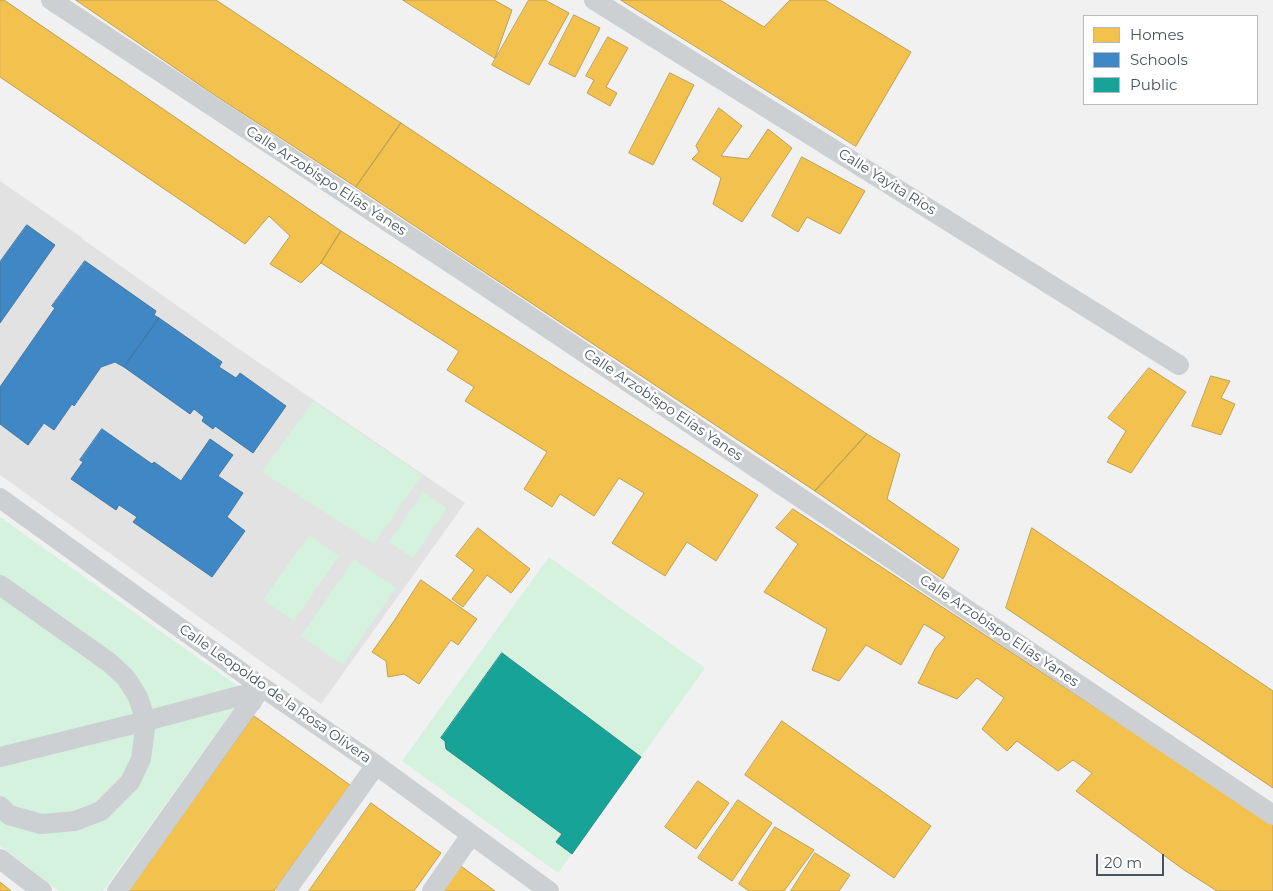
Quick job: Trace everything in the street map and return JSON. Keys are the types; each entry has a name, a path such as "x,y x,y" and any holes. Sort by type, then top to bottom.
{"street":[{"name":"Calle Arzobispo Elías Yanes","path":"51,0 478,281 1273,815"},
{"name":"Calle Yayita Ríos","path":"594,0 1178,365"},
{"name":"Calle Leopoldo de la Rosa Olivera","path":"0,498 257,695 376,765 549,891"},
{"path":"0,585 110,663 126,678 138,697 146,721 141,759 130,782 101,811 74,821 41,824 9,815 0,806"},
{"path":"0,757 243,695 257,695"},
{"path":"116,891 257,695"},
{"path":"286,891 376,765"},
{"path":"432,891 471,835"},
{"path":"0,859 42,891"}],"shaded area":[{"path":"0,181 233,345 465,503 321,704 0,475"}],"green space":[{"path":"313,401 422,475 374,544 262,472"},
{"path":"423,492 447,508 413,558 389,542"},
{"path":"0,517 246,692 103,891 59,891 0,846"},
{"path":"309,535 339,556 294,621 263,600"},
{"path":"549,557 705,668 558,873 402,761"},
{"path":"354,559 396,588 343,665 301,636"}],"building: Homes":[{"path":"0,0 4,0 341,231 321,263 301,283 270,264 290,236 269,216 245,244 0,77"},
{"path":"76,0 216,0 401,123 356,187 213,94"},
{"path":"403,0 494,0 512,10 495,58"},
{"path":"529,0 545,0 569,13 529,85 492,65"},
{"path":"621,0 720,0 764,27 790,0 825,0 911,52 856,146"},
{"path":"574,15 600,28 575,77 549,64"},
{"path":"608,37 628,48 606,87 617,93 610,106 587,93 594,80 586,76"},
{"path":"670,73 694,85 653,165 629,153"},
{"path":"719,108 742,126 721,156 748,159 768,129 792,148 742,222 713,204 721,178 692,159 699,152 696,146"},
{"path":"401,123 867,434 815,491 356,187"},
{"path":"802,157 865,191 840,234 807,217 798,232 772,216"},
{"path":"341,231 758,495 716,561 687,542 665,576 612,543 644,493 619,478 594,516 560,494 552,507 524,489 547,452 465,401 474,387 447,370 459,351 321,263"},
{"path":"1149,368 1186,392 1131,473 1107,462 1126,431 1108,418"},
{"path":"1211,376 1230,381 1221,398 1235,404 1221,435 1192,426"},
{"path":"867,434 900,454 887,499 959,549 943,579 815,491"},
{"path":"793,509 1273,824 1273,891 1217,891 1184,870 1076,791 1092,773 1073,760 1058,771 1017,741 1007,751 982,729 1004,698 977,678 957,699 918,683 935,649 945,637 924,624 901,665 866,645 839,681 812,670 827,629 764,592 798,544 776,528"},
{"path":"478,528 530,569 511,593 487,575 463,607 452,599 474,570 456,556"},
{"path":"1032,528 1273,691 1273,788 1006,608"},
{"path":"421,580 477,619 458,645 451,640 419,684 404,674 388,677 386,661 372,652"},
{"path":"254,716 350,785 274,891 129,891"},
{"path":"782,721 931,826 894,878 745,775"},
{"path":"698,781 729,803 696,849 665,827"},
{"path":"738,800 772,823 732,881 698,858"},
{"path":"371,803 441,853 414,891 309,891"},
{"path":"775,827 814,850 784,891 749,891 739,884"},
{"path":"815,853 850,875 839,891 791,891"},
{"path":"458,864 495,891 439,891"},
{"path":"0,882 11,891 0,891"}],"building: Schools":[{"path":"27,225 55,245 0,323 0,262"},
{"path":"85,261 156,311 154,315 159,318 124,367 115,362 101,367 74,406 72,404 54,430 44,423 28,445 0,424 0,387 55,308 52,306"},
{"path":"159,318 222,362 219,367 236,378 240,373 286,406 253,453 215,426 213,429 202,421 204,417 194,409 190,414 124,367"},
{"path":"102,429 152,464 154,462 181,481 210,439 233,455 218,476 243,493 227,517 245,531 212,577 133,522 137,517 119,505 116,510 71,479 83,462 80,460"}],"building: Public":[{"path":"502,653 641,757 572,854 556,842 562,834 446,749 445,741 441,738"}]}
